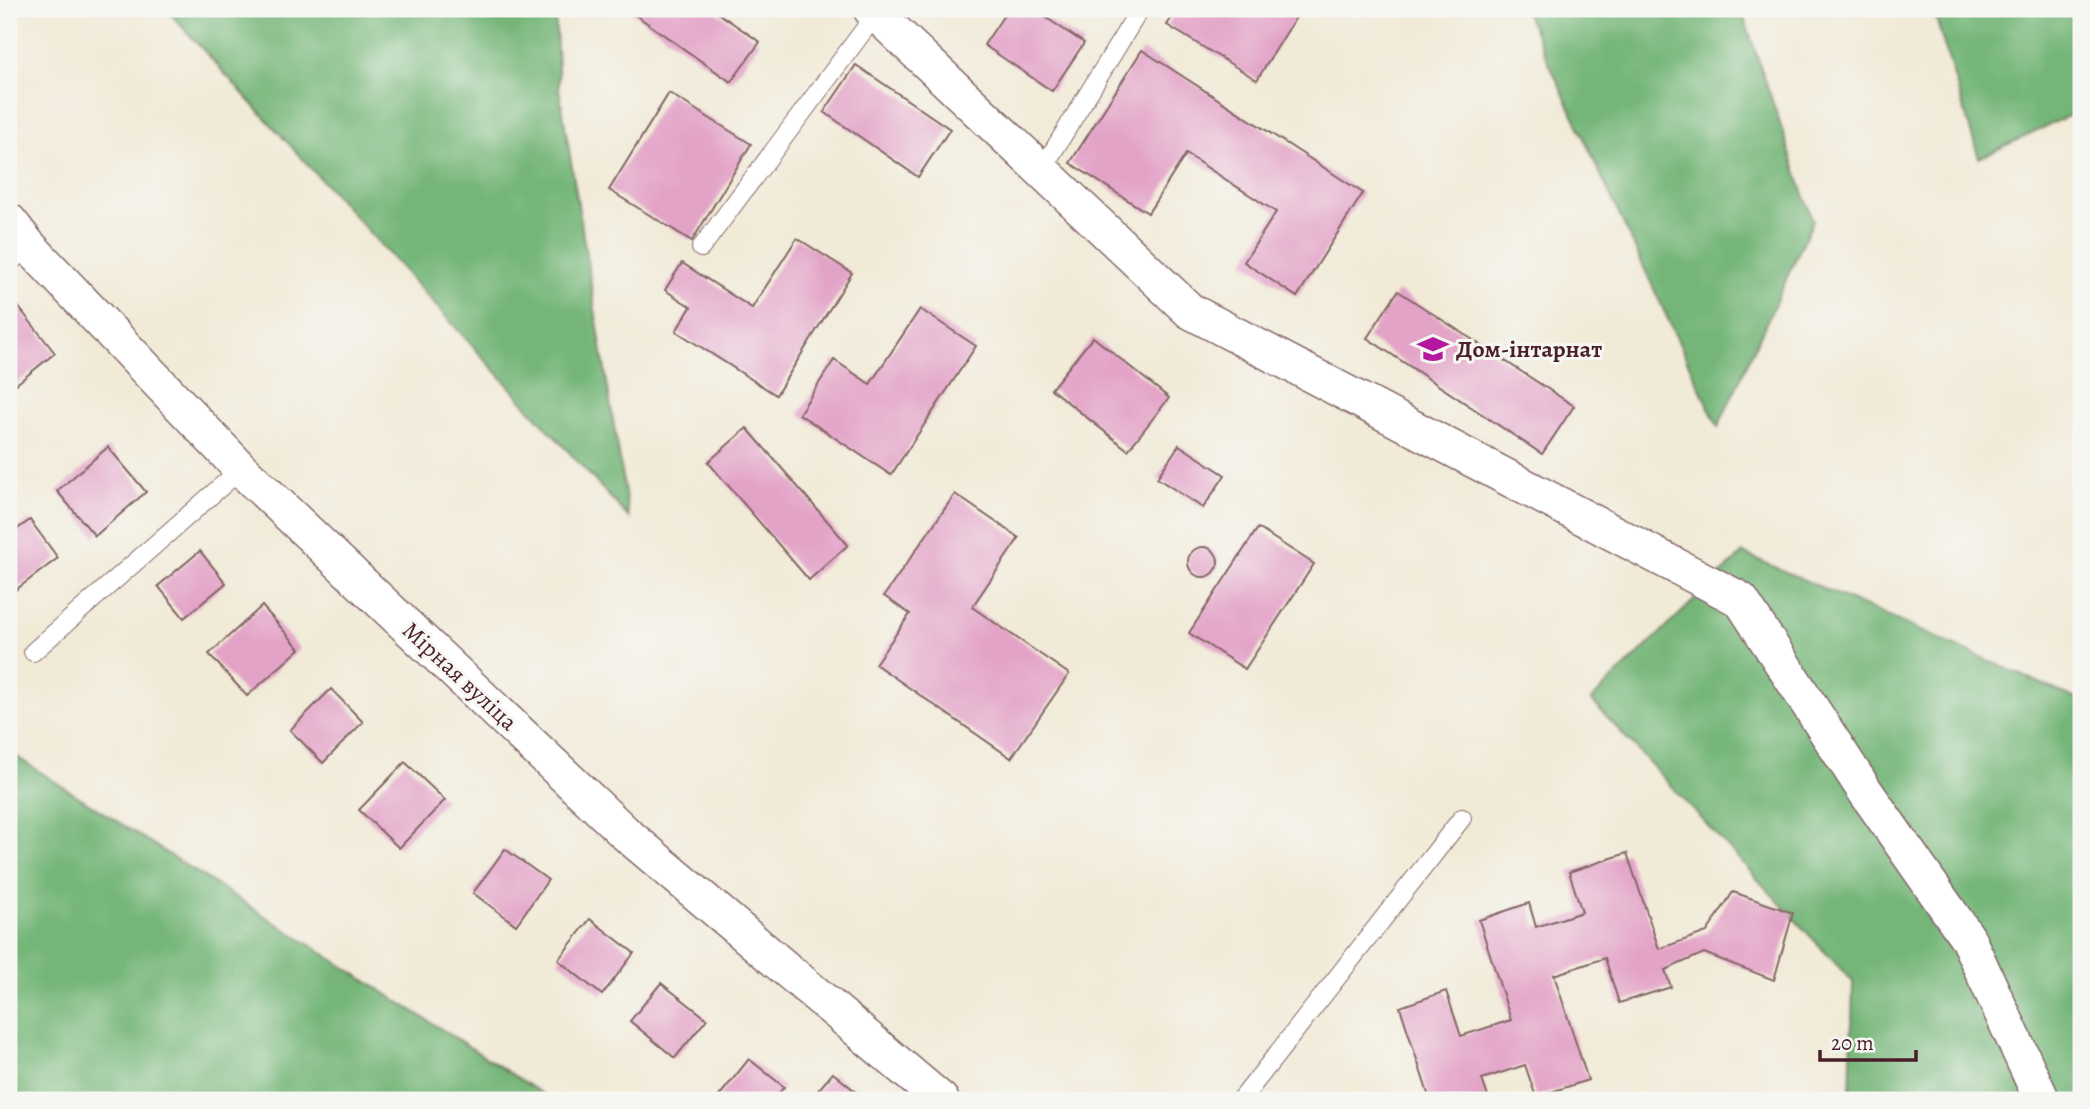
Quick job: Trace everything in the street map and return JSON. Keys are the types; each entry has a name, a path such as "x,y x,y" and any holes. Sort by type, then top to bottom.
{"street":[{"path":"873,11 1190,311 1741,600 1865,792 1967,937 2042,1100"},
{"name":"Мірная вуліца","path":"15,244 241,469 625,833 941,1100"}],"lane":[{"path":"1041,171 1140,9"},
{"path":"701,248 873,11"},
{"path":"33,652 241,469"},
{"path":"1241,1100 1462,818"}],"green space":[{"path":"166,9 555,9 559,88 629,518"},
{"path":"1524,9 1741,9 1813,221 1718,427"},
{"path":"1933,9 2073,9 2077,112 1979,158"},
{"path":"1743,553 2081,701 2081,1100 1850,1100 1853,982 1591,700"},
{"path":"9,752 552,1100 9,1100"}],"building":[{"path":"627,9 712,9 760,42 731,82"},
{"path":"1008,9 1033,9 1084,43 1052,91 984,45"},
{"path":"1177,9 1301,9 1257,80 1167,25"},
{"path":"1142,50 1363,193 1297,297 1244,262 1276,212 1186,154 1148,213 1070,163"},
{"path":"856,65 950,129 918,177 824,112"},
{"path":"669,93 751,144 692,241 609,190"},
{"path":"797,238 852,273 776,395 676,331 691,307 665,290 682,263 752,308"},
{"path":"1398,291 1574,406 1542,454 1367,338"},
{"path":"17,305 55,353 9,390 9,311"},
{"path":"920,309 976,346 891,475 799,414 834,360 870,384"},
{"path":"1093,337 1169,398 1128,450 1051,389"},
{"path":"747,428 848,545 809,580 708,462"},
{"path":"1179,445 1225,475 1203,508 1157,478"},
{"path":"108,447 146,492 95,536 57,491"},
{"path":"955,494 1019,538 972,607 1069,674 1011,758 875,664 910,614 884,596"},
{"path":"30,520 58,558 9,595 9,535"},
{"path":"1258,528 1314,564 1245,669 1189,633"},
{"path":"1203,547 1214,551 1218,562 1214,573 1203,577 1192,573 1188,562 1192,551"},
{"path":"200,551 226,583 184,618 158,586"},
{"path":"262,606 300,649 247,696 209,654"},
{"path":"331,689 363,722 323,763 290,730"},
{"path":"405,762 445,800 399,848 359,810"},
{"path":"505,849 548,880 516,925 473,893"},
{"path":"1627,853 1659,949 1707,932 1733,892 1793,913 1774,980 1704,953 1665,970 1671,987 1619,1003 1605,958 1554,975 1588,1080 1536,1097 1525,1065 1482,1079 1489,1100 1430,1100 1400,1007 1446,991 1461,1036 1511,1020 1479,920 1529,903 1536,927 1582,912 1569,872"},
{"path":"590,919 634,953 602,995 558,960"},
{"path":"661,983 707,1019 675,1058 630,1021"},
{"path":"749,1059 784,1087 773,1100 716,1100"},
{"path":"833,1073 866,1100 816,1100 812,1097"}],"place":[{"name":"Дом-інтарнат","path":"1433,349"}]}
